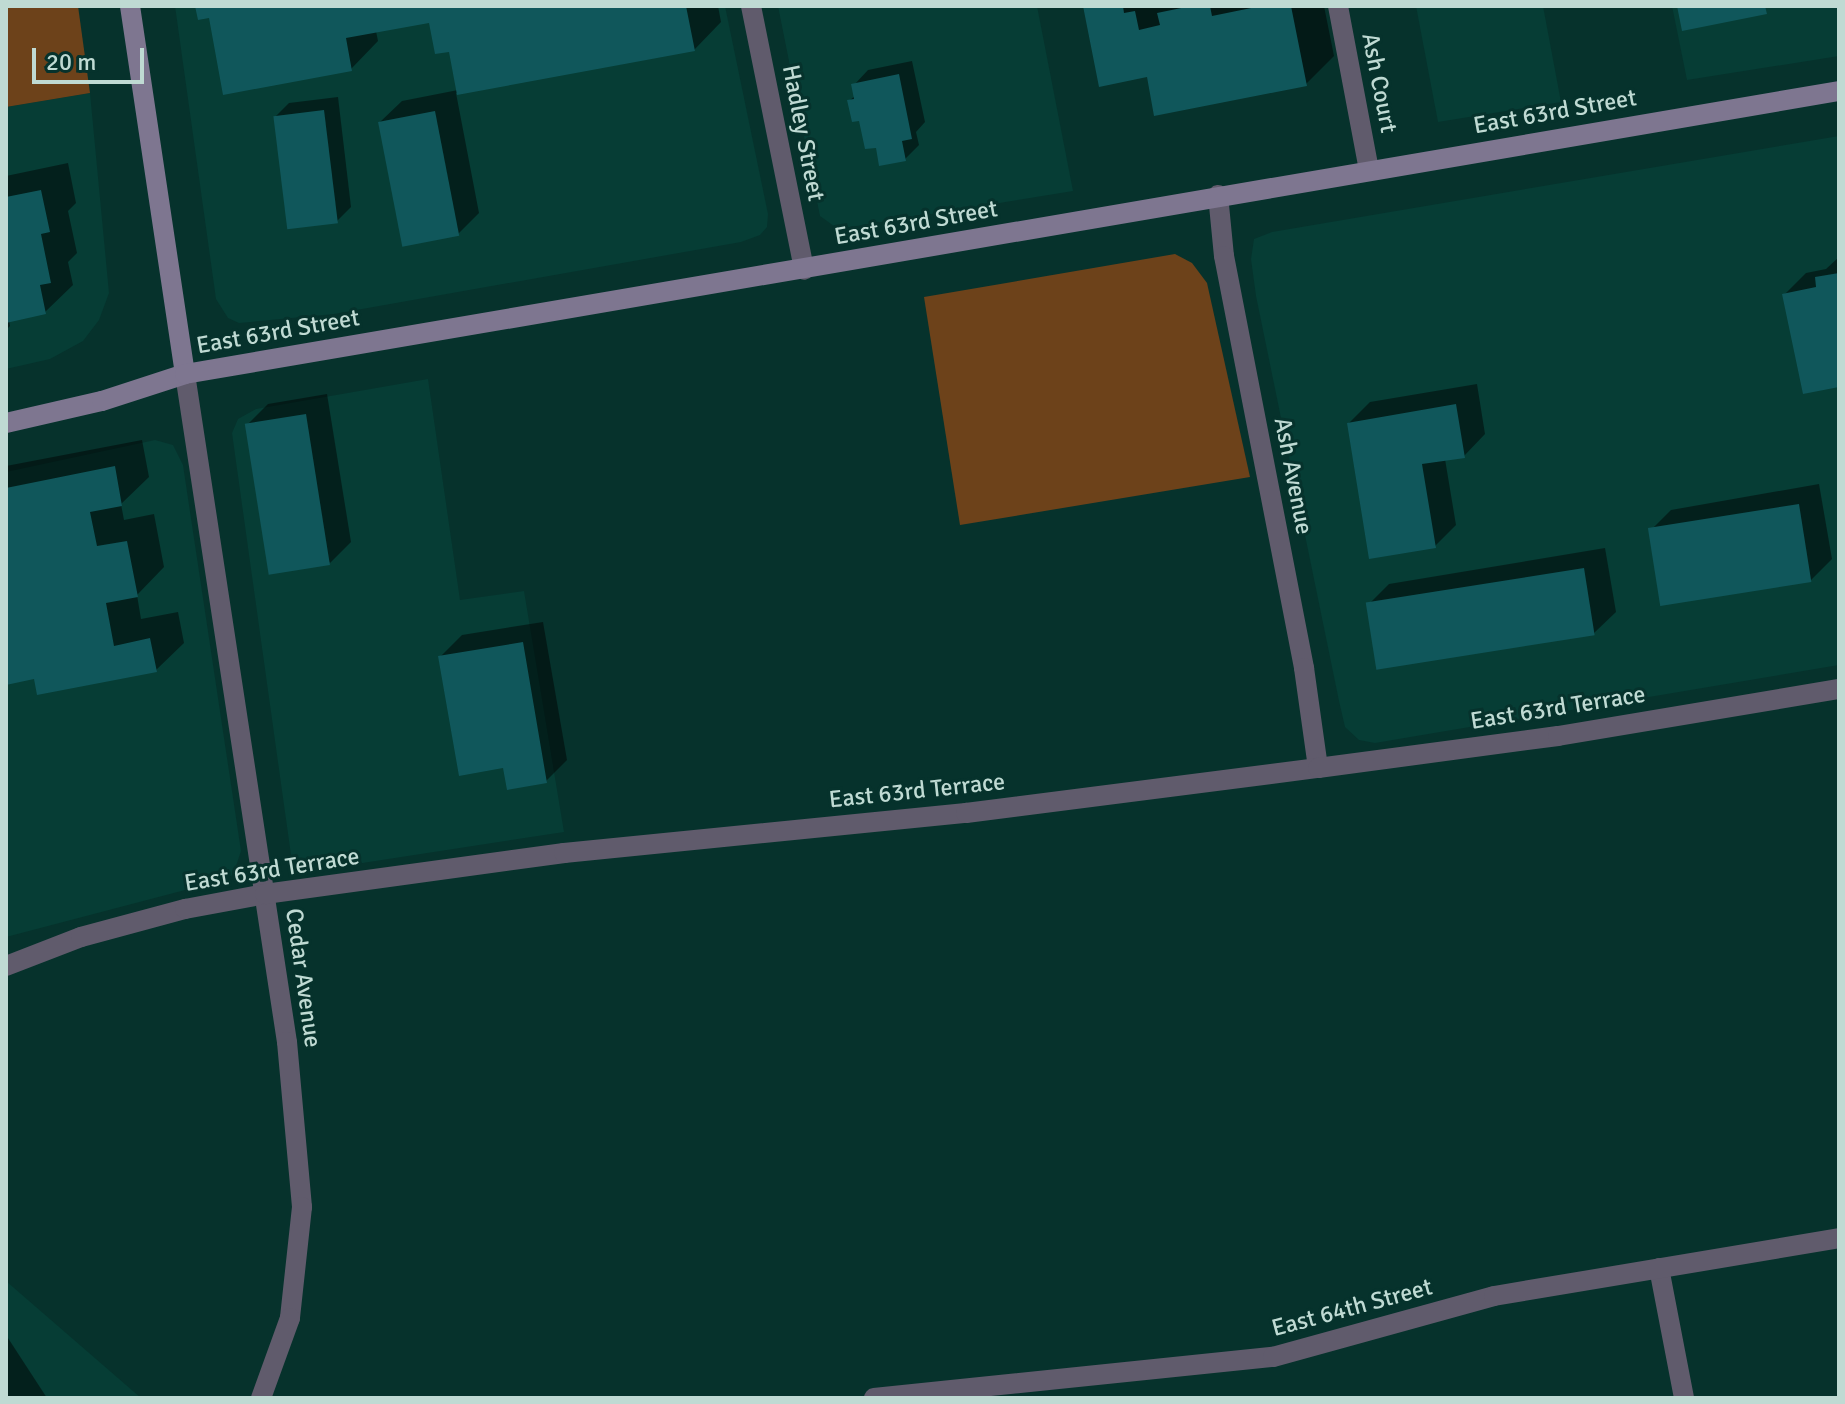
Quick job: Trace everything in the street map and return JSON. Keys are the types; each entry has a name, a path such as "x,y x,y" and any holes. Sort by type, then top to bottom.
{"street":[{"path":"130,6 185,374"},
{"name":"Hadley Street","path":"751,6 804,270"},
{"name":"Ash Court","path":"1338,6 1369,170"},
{"name":"East 63rd Street","path":"6,423 102,401 185,374 1839,91"},
{"name":"Ash Avenue","path":"1218,195 1223,249 1304,668 1318,768"},
{"name":"Cedar Avenue","path":"185,374 287,1042 302,1207 290,1318 261,1398"},
{"name":"East 63rd Terrace","path":"6,966 81,937 185,909 265,894 564,853 966,813 1318,768 1558,736 1839,689"},
{"name":"East 64th Street","path":"874,1398 1273,1357 1494,1296 1839,1238"},
{"path":"1659,1268 1684,1398"}],"shaded area":[{"path":"6,6 78,6 90,93 6,107"},
{"path":"175,6 725,6 768,214 767,227 760,235 741,242 334,314 239,323 228,318 216,299"},
{"path":"778,6 1037,6 1073,191 838,229 820,216"},
{"path":"1416,6 1543,6 1561,102 1438,122"},
{"path":"1672,6 1839,6 1839,56 1687,80"},
{"path":"90,93 109,293 99,320 83,341 50,359 6,369 6,107"},
{"path":"1839,136 1839,665 1375,743 1359,740 1345,727 1339,701 1256,296 1251,259 1254,239 1272,232"},
{"path":"1175,254 1192,263 1207,283 1250,477 960,525 924,297"},
{"path":"428,379 460,600 524,591 564,832 317,870 303,868 291,855 232,433 238,419 256,409"},
{"path":"155,440 173,445 183,465 241,851 233,875 6,937 6,472"},
{"path":"6,1281 141,1398 6,1398"}],"building":[{"path":"195,6 686,6 695,51 457,95 449,52 435,54 429,23 346,38 352,71 223,95 209,18 198,20"},
{"path":"1083,6 1123,6 1124,13 1135,11 1139,30 1160,25 1157,13 1191,6 1210,6 1212,16 1261,6 1291,6 1307,86 1154,116 1147,77 1099,87"},
{"path":"1677,6 1765,6 1767,14 1682,31"},
{"path":"899,74 912,139 902,141 906,161 879,166 876,148 865,149 859,121 852,122 847,100 854,99 851,84"},
{"path":"324,110 338,223 287,229 273,116"},
{"path":"435,111 459,236 402,247 378,122"},
{"path":"41,190 50,232 41,234 51,283 40,285 46,314 6,323 6,197"},
{"path":"1839,273 1839,387 1803,394 1782,294 1816,287 1815,277"},
{"path":"1456,404 1465,458 1422,464 1436,548 1369,559 1347,423"},
{"path":"306,414 330,565 269,575 245,424"},
{"path":"115,466 122,506 90,512 97,546 127,541 138,597 106,603 114,646 150,638 157,672 37,695 34,679 6,685 6,488"},
{"path":"1799,504 1811,582 1660,606 1648,528"},
{"path":"1584,568 1595,635 1376,670 1366,603"},
{"path":"523,642 547,783 507,790 503,768 459,776 438,656"}]}
